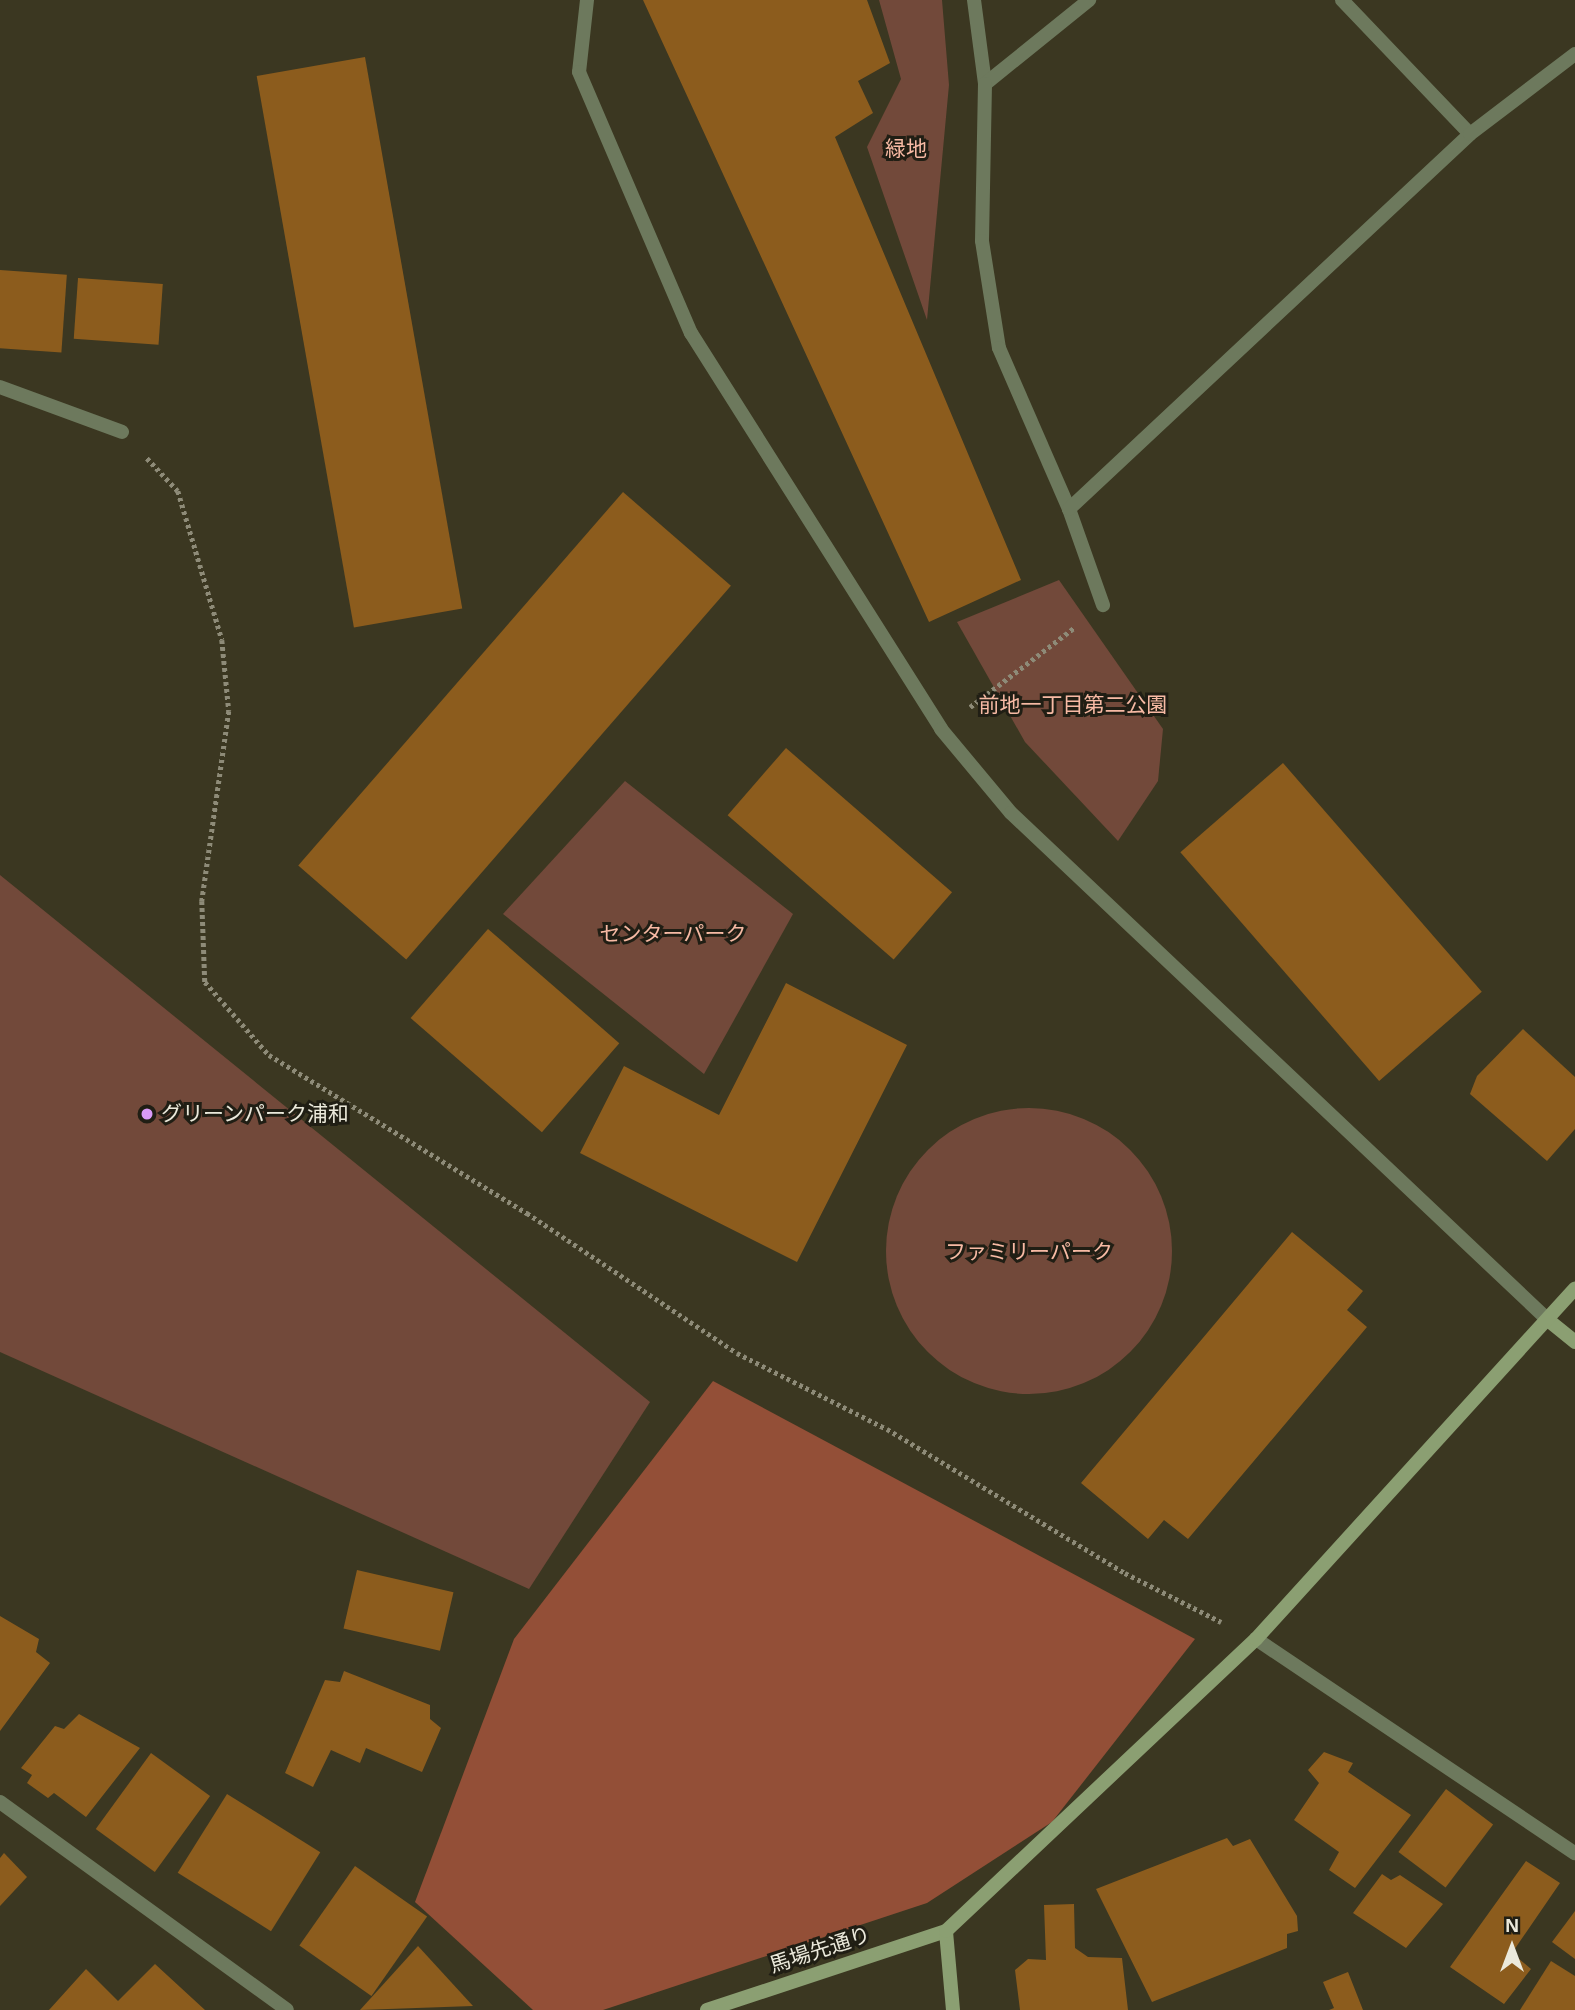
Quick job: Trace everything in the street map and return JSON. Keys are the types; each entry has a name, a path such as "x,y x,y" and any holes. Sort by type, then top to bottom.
{"street":[{"path":"587,0 579,72 691,333 942,729 1011,813 1548,1320 1575,1342"},
{"path":"974,0 985,83 982,241 999,348 1069,509 1103,605"},
{"path":"985,83 1089,0"},
{"path":"1342,0 1470,134"},
{"path":"1069,509 1470,134 1575,54"},
{"path":"0,387 122,432"},
{"path":"953,2010 946,1931 1256,1639 1575,1289"},
{"path":"1256,1639 1575,1853"},
{"path":"0,1801 288,2010"},
{"name":"馬場先通り","path":"707,2010 946,1931"}],"path":[{"path":"122,432 178,491 222,640 229,711 202,901 205,982 269,1055 527,1213 737,1353 887,1429 1125,1573 1256,1639"},
{"path":"942,729 1103,605"}],"green space":[{"name":"緑地","path":"879,0 942,0 949,85 927,320 867,147 901,79"},
{"name":"前地一丁目第二公園","path":"1059,580 1163,729 1158,781 1118,841 1025,742 957,622"},
{"name":"センターパーク","path":"625,781 793,914 704,1074 503,914"},
{"name":"グリーンパーク浦和","path":"0,875 650,1402 529,1589 0,1352"},
{"name":"ファミリーパーク","path":"1029,1108 1057,1111 1084,1119 1108,1132 1130,1150 1148,1172 1161,1196 1169,1223 1172,1251 1169,1279 1161,1306 1148,1330 1130,1352 1108,1370 1084,1383 1057,1391 1029,1394 1001,1391 974,1383 950,1370 928,1352 910,1330 897,1306 889,1279 886,1251 889,1223 897,1196 910,1172 928,1150 950,1132 974,1119 1001,1111"}],"shaded area":[{"path":"713,1381 1195,1639 1052,1822 927,1903 603,2010 533,2010 415,1902 514,1639"}],"building":[{"path":"643,0 867,0 890,63 858,81 873,113 835,137 1021,580 929,622"},
{"path":"365,57 462,608 354,628 257,76"},
{"path":"0,270 67,275 61,352 0,348"},
{"path":"78,278 163,284 159,345 74,339"},
{"path":"623,492 731,586 406,959 298,866"},
{"path":"786,748 952,892 894,960 728,815"},
{"path":"1283,763 1482,992 1379,1081 1180,852"},
{"path":"488,929 619,1043 542,1132 411,1018"},
{"path":"786,983 907,1045 797,1262 580,1153 624,1066 719,1115"},
{"path":"1523,1029 1575,1077 1575,1129 1547,1161 1470,1094 1477,1076"},
{"path":"1292,1232 1363,1291 1347,1310 1367,1327 1188,1539 1164,1520 1148,1539 1081,1483"},
{"path":"357,1570 453,1592 440,1651 344,1628"},
{"path":"0,1616 39,1639 36,1652 50,1663 0,1731"},
{"path":"344,1671 430,1705 430,1719 441,1728 422,1772 366,1748 360,1763 331,1750 313,1787 285,1773 325,1680 340,1682"},
{"path":"79,1714 140,1748 86,1817 54,1793 48,1798 27,1783 32,1775 21,1768 55,1726 64,1729"},
{"path":"1324,1752 1353,1763 1348,1772 1411,1815 1355,1888 1329,1870 1339,1852 1294,1820 1319,1783 1308,1770"},
{"path":"151,1753 210,1796 155,1872 96,1829"},
{"path":"1446,1789 1493,1825 1446,1888 1398,1852"},
{"path":"227,1794 320,1852 271,1931 178,1873"},
{"path":"1227,1838 1233,1846 1250,1839 1297,1916 1298,1931 1287,1934 1287,1948 1152,2002 1096,1889"},
{"path":"4,1853 27,1877 0,1906 0,1858"},
{"path":"1526,1861 1560,1883 1512,1953 1531,1969 1504,2004 1450,1967"},
{"path":"355,1866 427,1916 371,1996 299,1945"},
{"path":"1382,1874 1391,1880 1400,1875 1443,1904 1406,1948 1353,1913"},
{"path":"1074,1904 1075,1948 1088,1957 1122,1958 1128,2010 1020,2010 1015,1970 1028,1959 1046,1960 1044,1905"},
{"path":"1575,1911 1575,1959 1552,1942"},
{"path":"418,1946 473,2006 360,2010"},
{"path":"1551,1961 1575,1976 1575,2010 1520,2010"},
{"path":"155,1964 205,2010 49,2010 86,1969 118,2001"},
{"path":"1348,1972 1363,2010 1329,2010 1334,2008 1323,1982"}],"place":[{"name":"グリーンパーク浦和","path":"147,1114"}]}
